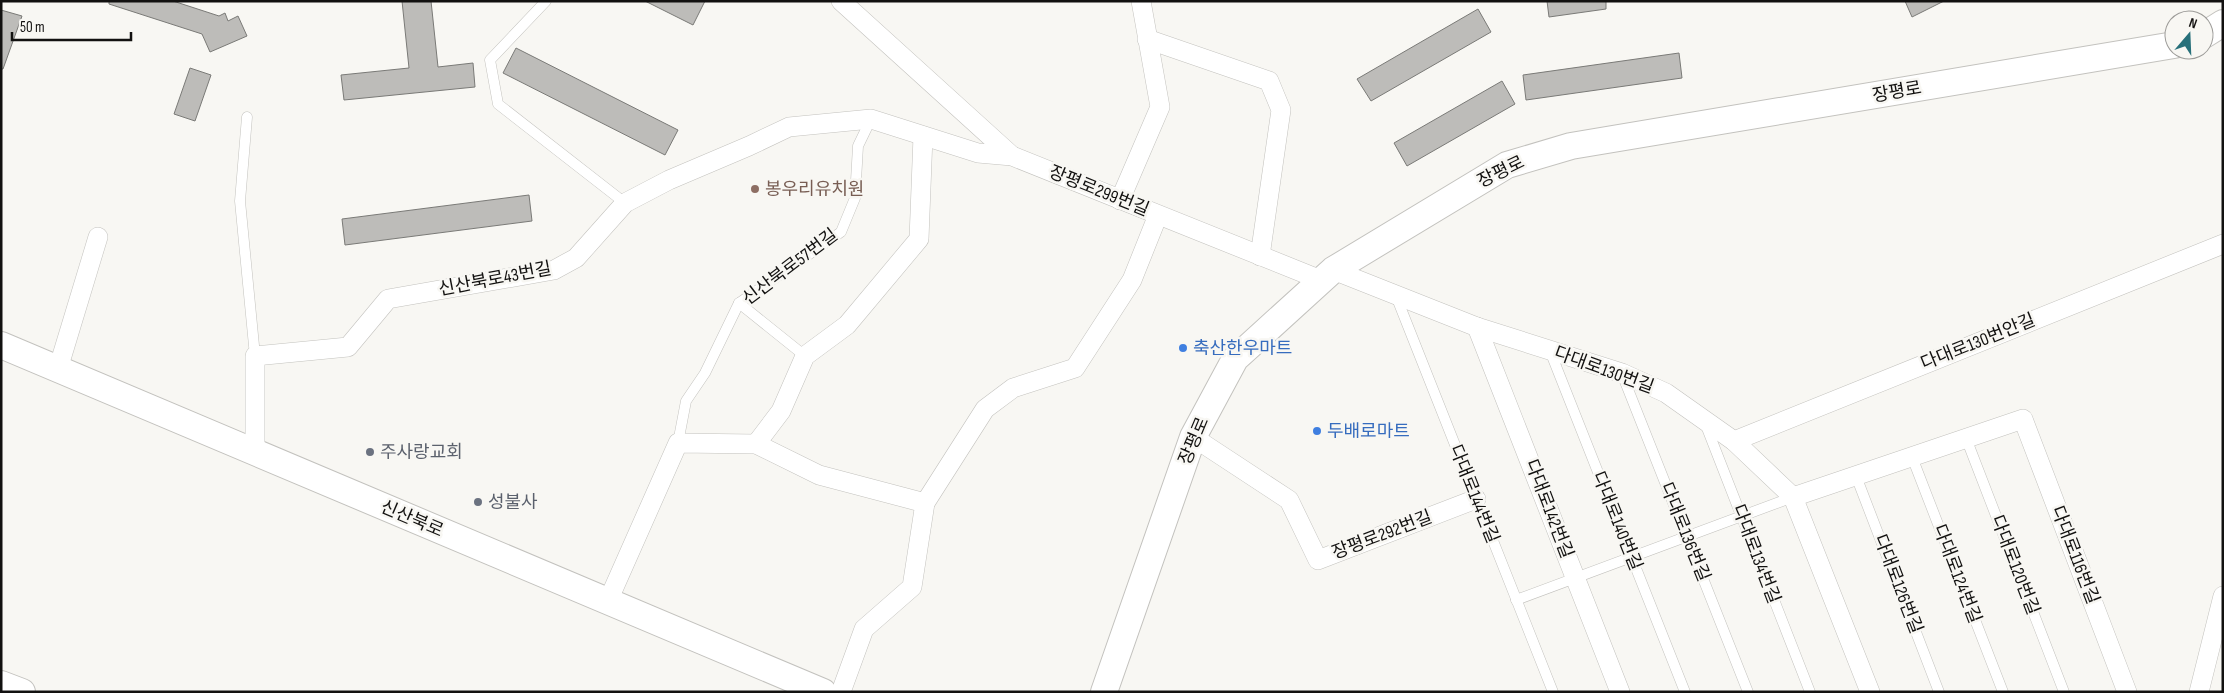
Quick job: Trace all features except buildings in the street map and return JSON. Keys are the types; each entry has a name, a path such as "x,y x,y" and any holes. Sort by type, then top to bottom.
{"main road":[{"name":"장평로","path":"1104,692 1193,437 1235,359 1327,275 1507,165 1571,146 2164,47"},
{"name":"신산북로","path":"1,346 823,692"},
{"path":"1,684 22,692"}],"street":[{"path":"840,1 1012,156"},
{"path":"1120,200 1160,107 1141,1"},
{"path":"1147,39 1269,82 1281,110 1260,256"},
{"name":"신산북로43번길","path":"255,356 348,347 388,299 554,270 576,258 625,202 669,180 789,127 871,119"},
{"name":"장평로299번길","path":"871,119 978,154 1012,156 1260,256 1327,275"},
{"path":"756,444 781,411 804,356 847,325 919,239 923,136"},
{"path":"840,692 864,629 912,587 925,503 985,409 1013,388 1075,368 1132,280 1158,215"},
{"path":"58,370 98,238"},
{"name":"다대로130번안길","path":"1734,440 2223,244"},
{"name":"다대로130번길","path":"1327,275 1396,296 1477,327 1622,373 1666,393 1702,416 1734,440 1793,498 1870,692"},
{"name":"다대로142번길","path":"1477,327 1620,692"},
{"path":"255,356 255,454"},
{"name":"다대로116번길","path":"1966,438 2023,419 2127,692"},
{"name":"장평로292번길","path":"1193,437 1289,500 1318,560 1476,499"},
{"path":"1793,498 1966,438"},
{"path":"678,443 756,444 819,475 925,503"},
{"name":"신산북로57번길","path":"608,601 678,443"},
{"path":"2199,692 2223,596"}],"lane":[{"path":"546,1 490,60 498,104 625,202"},
{"path":"247,117 240,201 255,356"},
{"name":"신산북로57번길","path":"678,443 686,401 705,373 739,304 841,232 855,198 858,146 871,119"},
{"name":"다대로144번길","path":"1396,296 1553,692"},
{"path":"739,304 804,356"},
{"name":"다대로140번길","path":"1550,351 1685,692"},
{"name":"다대로136번길","path":"1622,373 1748,692"},
{"name":"다대로134번길","path":"1702,416 1810,692"},
{"name":"다대로120번길","path":"1966,438 2064,692"},
{"name":"다대로124번길","path":"1912,457 2002,692"},
{"name":"다대로126번길","path":"1856,476 1939,692"},
{"path":"1516,600 1793,498"}],"place":[{"name":"봉우리유치원","path":"755,189"},
{"name":"축산한우마트","path":"1183,348"},
{"name":"두배로마트","path":"1317,431"},
{"name":"주사랑교회","path":"370,452"},
{"name":"성불사","path":"478,502"}]}
